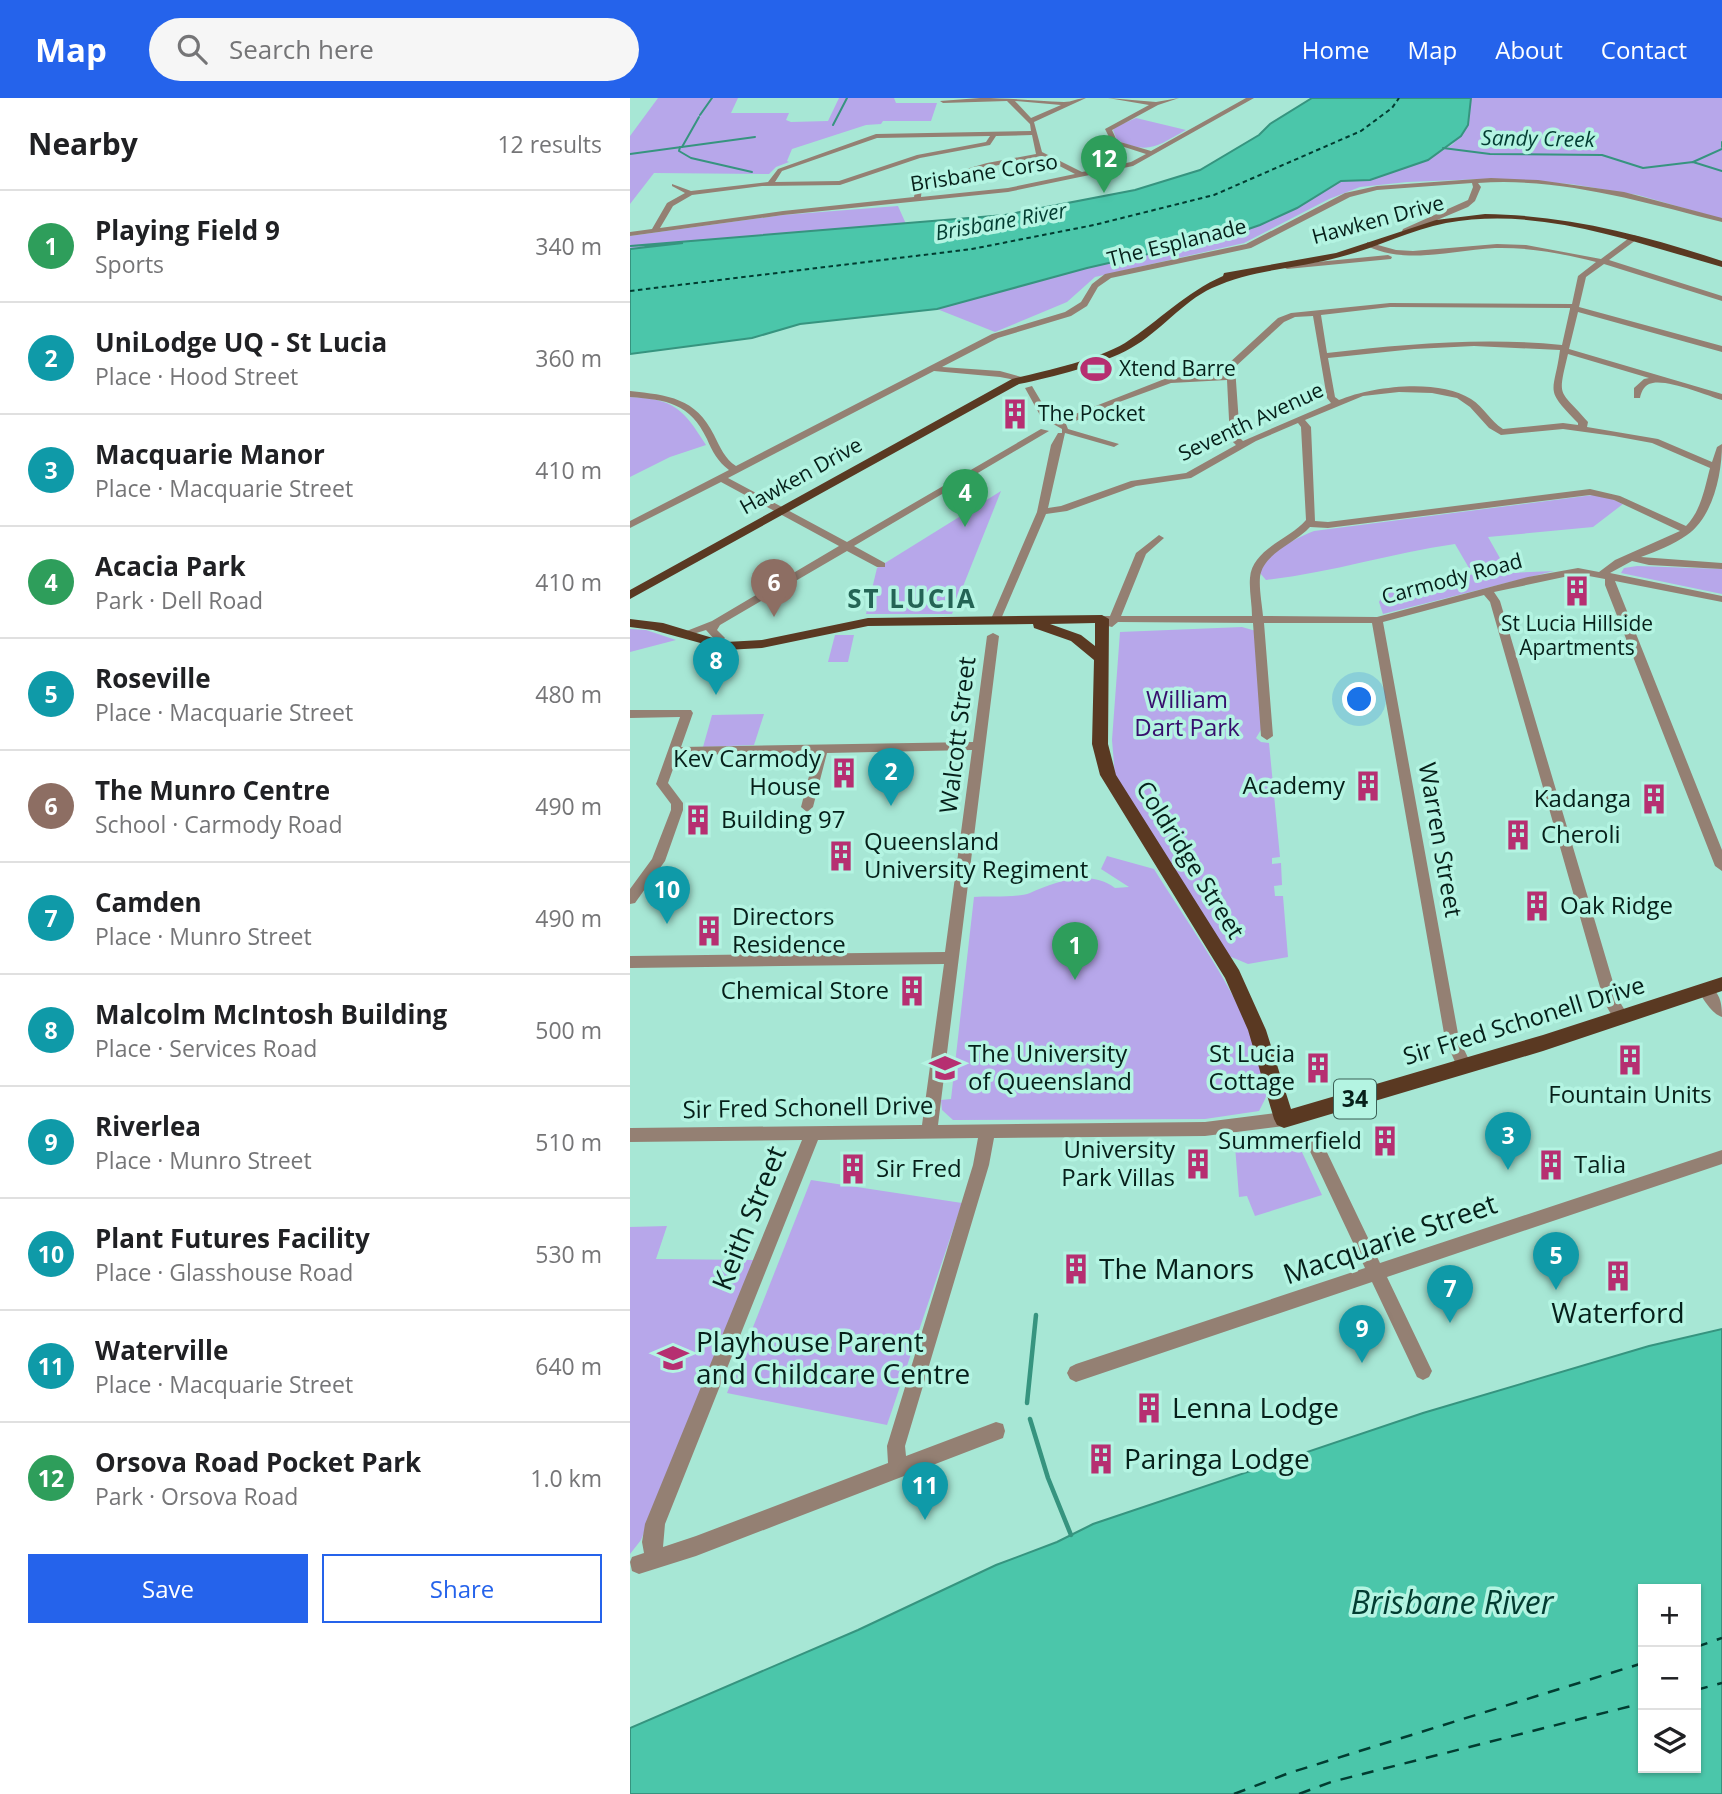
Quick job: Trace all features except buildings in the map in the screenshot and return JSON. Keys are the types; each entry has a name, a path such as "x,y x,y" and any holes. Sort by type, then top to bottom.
{"main road":[{"name":"Hawken Drive","path":"630,595 993,396 1122,348 1204,288 1238,273 1327,258 1406,231 1452,220 1482,218 1566,222 1636,237 1722,262"},
{"name":"Carmody Road","path":"654,626 717,645 737,645 762,644 843,625 996,619 1107,622"},
{"name":"Carmody Road","path":"905,622 1039,625 1107,622"},
{"name":"Coldridge Street","path":"1107,622 1102,659 1100,744 1108,775 1233,975 1258,1032 1284,1119"},
{"name":"Carmody Road","path":"630,623 690,632 737,645"},
{"path":"1039,625 1076,638 1102,659"},
{"name":"Sir Fred Schonell Drive","path":"1284,1119 1464,1066 1714,987"}],"street":[{"path":"1030,121 1083,98"},
{"path":"1111,98 1156,104"},
{"path":"1152,155 1114,142 1108,129 1156,104 1176,98"},
{"name":"Brisbane Corso","path":"630,234 746,218 1008,190 1133,164 1251,98"},
{"path":"943,101 1008,99 1070,104"},
{"path":"1008,99 1030,121 1042,155"},
{"path":"770,184 780,170 876,136 1034,133"},
{"path":"654,232 670,205 690,192 770,184 841,183 919,156 988,144 994,134"},
{"path":"917,201 919,186 923,183 987,165 1042,155 1094,180"},
{"path":"1406,231 1469,203 1477,187 1474,181"},
{"name":"The Esplanade","path":"630,525 1008,331 1068,314 1084,303 1095,286 1108,276 1248,246 1348,195 1372,189 1474,181 1522,181 1599,189 1656,201 1722,220"},
{"path":"1482,218 1476,212 1488,181"},
{"path":"674,185 690,192"},
{"name":"Brisbane Corso","path":"630,226 738,216 746,218"},
{"path":"1587,429 1556,392 1582,276 1636,237"},
{"path":"1370,244 1388,253 1496,246 1564,252 1722,297"},
{"path":"1238,273 1249,274 1333,260 1526,248"},
{"path":"1242,445 1235,439 1230,377 1232,363 1281,320 1292,315 1390,304 1575,307 1722,349"},
{"path":"1316,312 1332,399 1337,403"},
{"path":"1324,356 1428,348 1564,350 1722,397"},
{"path":"959,356 959,365 970,372"},
{"path":"933,369 992,374 1021,385 1056,432 1042,512 996,619"},
{"path":"1638,372 1645,382"},
{"path":"690,632 716,622 1031,438 1056,432 1083,416 1186,378 1230,377"},
{"path":"1637,396 1637,390 1645,382 1663,380"},
{"name":"Seventh Avenue","path":"1042,512 1063,509 1134,483 1186,476 1242,445 1365,392 1420,390 1466,399 1501,432 1561,426 1587,429 1608,437 1651,446 1715,470"},
{"path":"630,394 663,398 695,412 722,458 722,463 737,469"},
{"path":"1267,736 1255,577 1258,564 1309,524 1312,511 1306,427 1299,419"},
{"path":"1056,432 1114,444"},
{"path":"1722,447 1696,520 1687,530 1634,558 1610,566 1606,575 1722,866"},
{"path":"721,478 881,565"},
{"path":"1309,524 1328,525 1590,492 1617,498 1687,530"},
{"path":"1107,622 1141,553 1159,538"},
{"path":"1634,558 1649,562 1722,566"},
{"name":"Carmody Road","path":"1107,622 1377,620 1571,572 1606,575 1722,599"},
{"path":"1487,591 1495,601 1611,1002 1622,1017"},
{"name":"Warren Street","path":"1377,620 1452,1039 1454,1049 1464,1066"},
{"path":"716,622 711,630 719,639"},
{"name":"Walcott Street","path":"929,1131 993,636"},
{"path":"630,714 687,713 662,784 677,803 677,810 658,861 630,899"},
{"path":"674,751 980,746"},
{"path":"807,807 822,748"},
{"path":"630,962 951,958"},
{"path":"1714,987 1722,1011"},
{"path":"932,1105 957,1131"},
{"name":"Sir Fred Schonell Drive","path":"630,1135 1205,1129 1284,1119"},
{"path":"987,1131 981,1166 896,1446 898,1469 996,1431"},
{"name":"Keith Street","path":"813,1133 655,1524 647,1562 898,1469"},
{"path":"1316,1147 1423,1370"},
{"name":"Macquarie Street","path":"1076,1373 1722,1157"}],"green space":[{"path":"658,98 738,98 731,113 789,113 786,120 791,122 828,121 839,98 894,98 896,103 937,103 931,121 883,121 881,124 866,125 792,149 787,161 789,162 776,167 769,174 654,173 630,204 630,136"},
{"path":"1471,98 1722,98 1722,219 1638,195 1571,184 1483,179 1360,187 1329,199 1244,243 1095,277 1067,302 995,332 937,309 1087,268 1231,235 1260,225 1341,181 1362,181 1428,160 1453,144 1468,125"},
{"path":"1136,118 1186,130 1153,147 1137,147 1117,140 1113,130 1115,127"},
{"path":"898,206 906,224 904,227 652,245 630,249 630,236 783,215"},
{"path":"928,310 800,324 752,338 630,354 630,348 776,325"},
{"path":"630,397 658,400 676,408 691,423 706,445 670,457 630,477"},
{"path":"1001,491 952,614 866,614 877,568"},
{"path":"1593,495 1608,497 1623,504 1593,527 1488,537 1505,567 1469,568 1455,544 1290,577 1266,580 1260,573 1274,553 1314,531"},
{"path":"1637,566 1722,569 1722,594 1621,573 1624,568"},
{"path":"1554,571 1383,614 1379,602 1382,596 1389,593 1442,576"},
{"name":"William Dart Park","path":"1242,627 1256,631 1262,728 1256,738 1269,743 1280,857 1272,858 1272,864 1281,863 1282,885 1274,886 1275,896 1283,896 1288,957 1248,964 1229,956 1115,776 1112,740 1120,632"},
{"path":"630,629 646,630 676,640 630,652"},
{"path":"835,635 854,635 848,662 828,662"},
{"path":"764,714 754,745 703,747 712,715"},
{"path":"1107,856 1154,869 1222,976 1251,1034 1261,1063 1267,1091 1259,1111 1205,1119 953,1120 942,1110 941,1100 951,1099 974,897 1025,895 1050,885 1084,878 1105,882 1115,888 1129,887 1101,869"},
{"path":"1294,1135 1322,1195 1255,1216 1247,1196 1239,1197 1235,1146"},
{"path":"811,1180 962,1203 887,1425 727,1393"},
{"path":"667,1226 656,1259 755,1260 641,1540 630,1554 630,1227"}],"water":[{"name":"Brisbane River","path":"1312,98 1471,98 1468,125 1461,136 1428,160 1370,180 1341,181 1297,208 1231,235 1087,268 937,309 800,324 752,338 630,354 630,249 683,243 630,246 1005,215 1135,190 1200,170 1259,135 1270,124"},
{"name":"Brisbane River","path":"1722,1329 1722,1794 630,1794 630,1728 858,1630 996,1565 1057,1542 1093,1524 1423,1413 1649,1346"}],"waterway":[{"path":"700,115 712,98"},
{"path":"833,125 847,98"},
{"path":"682,147 699,117"},
{"path":"682,147 755,137"},
{"path":"1722,142 1722,147"},
{"path":"630,154 680,147"},
{"path":"680,147 679,151 691,158 752,172"},
{"name":"Sandy Creek","path":"1443,148 1490,154 1602,155 1643,168 1693,162"},
{"path":"1693,162 1722,149"},
{"name":"Sandy Creek","path":"1693,162 1722,171"},
{"path":"1027,1403 1036,1315"},
{"path":"1030,1419 1048,1478 1071,1535"}],"ferry route":[{"path":"630,291 972,249 1094,225 1214,195 1361,131 1392,108 1399,98"},
{"path":"1701,1645 1722,1638"},
{"path":"1234,1794 1289,1773 1638,1665"},
{"path":"1701,1689 1722,1683"},
{"path":"1299,1794 1331,1782 1638,1704"}],"place":[{"name":"Orsova Road Pocket Park","path":"1104,193"},
{"name":"Xtend Barre","path":"1096,369"},
{"name":"The Pocket","path":"1015,414"},
{"name":"Acacia Park","path":"965,527"},
{"name":"St Lucia Hillside Apartments","path":"1577,591"},
{"name":"The Munro Centre","path":"774,617"},
{"name":"Malcolm McIntosh Building","path":"716,695"},
{"name":"Kev Carmody House","path":"844,773"},
{"name":"Academy","path":"1368,786"},
{"name":"Kadanga","path":"1654,799"},
{"name":"UniLodge UQ - St Lucia","path":"891,806"},
{"name":"Building 97","path":"698,820"},
{"name":"Cheroli","path":"1518,835"},
{"name":"Queensland University Regiment","path":"841,856"},
{"name":"Oak Ridge","path":"1537,906"},
{"name":"Plant Futures Facility","path":"667,924"},
{"name":"Directors Residence","path":"709,931"},
{"name":"Playing Field 9","path":"1075,980"},
{"name":"Chemical Store","path":"912,991"},
{"name":"Fountain Units","path":"1630,1060"},
{"name":"The University of Queensland","path":"945,1068"},
{"name":"St Lucia Cottage","path":"1318,1068"},
{"name":"Summerfield","path":"1385,1141"},
{"name":"University Park Villas","path":"1198,1164"},
{"name":"Talia","path":"1551,1165"},
{"name":"Sir Fred","path":"853,1169"},
{"name":"Macquarie Manor","path":"1508,1170"},
{"name":"The Manors","path":"1076,1269"},
{"name":"Waterford","path":"1618,1276"},
{"name":"Roseville","path":"1556,1290"},
{"name":"Camden","path":"1450,1323"},
{"name":"Playhouse Parent and Childcare Centre","path":"673,1358"},
{"name":"Riverlea","path":"1362,1363"},
{"name":"Lenna Lodge","path":"1149,1408"},
{"name":"Paringa Lodge","path":"1101,1459"},
{"name":"Waterville","path":"925,1520"}],"district":[{"name":"ST LUCIA","path":"912,599"}]}
